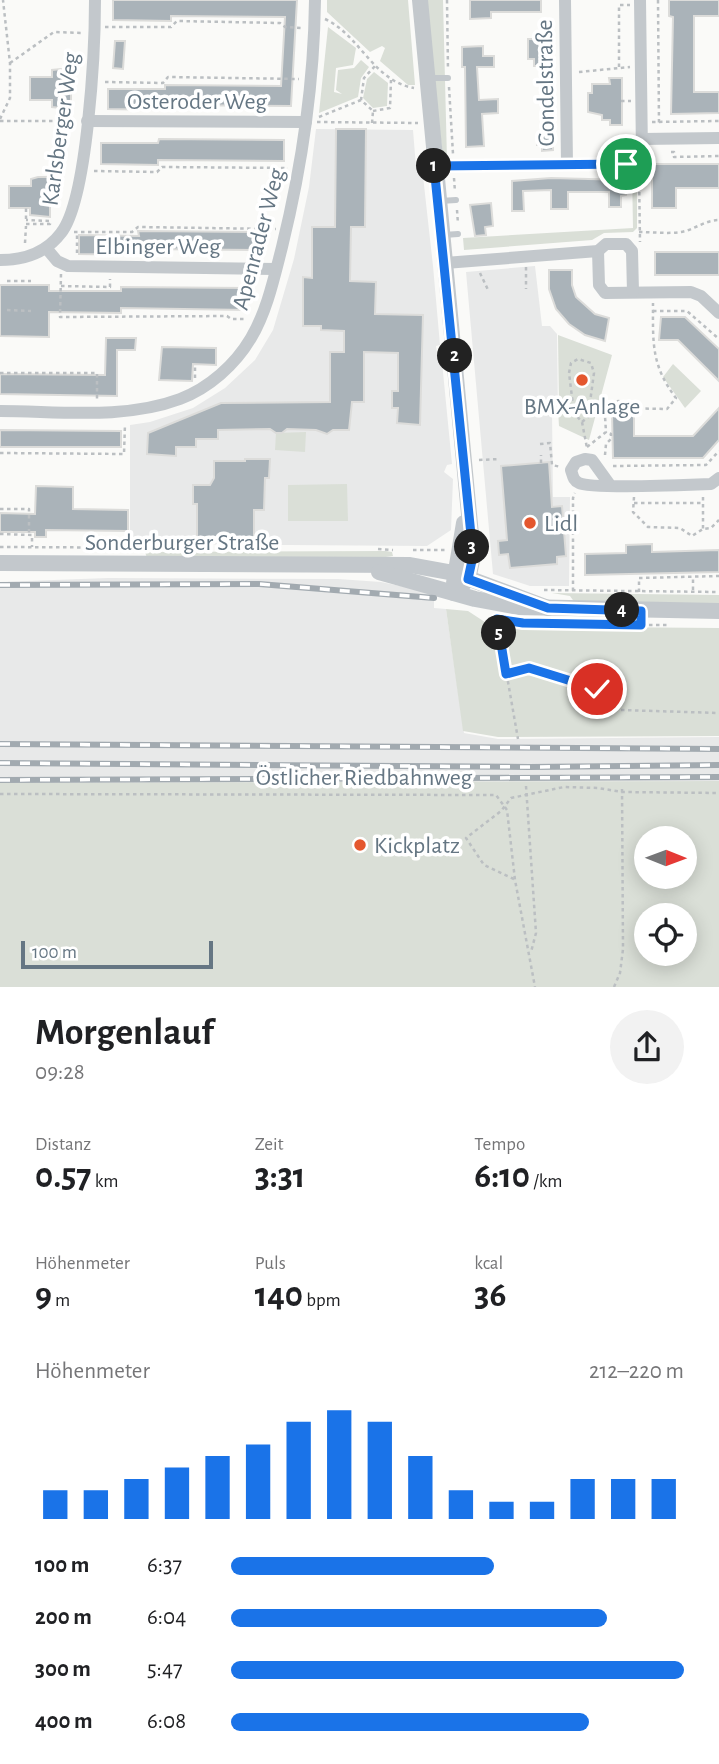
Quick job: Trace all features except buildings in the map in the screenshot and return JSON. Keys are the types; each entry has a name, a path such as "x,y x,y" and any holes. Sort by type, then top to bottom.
{"street":[{"name":"Karlsberger Weg","path":"0,260 25,258 47,249 63,232 73,209 87,121 95,0"},
{"name":"Apenrader Weg","path":"0,411 125,411 155,407 208,384 243,350 260,320 276,269 300,168 310,80 315,0"},
{"path":"419,0 422,83 438,201 450,235 445,263 467,507 461,576 454,593"},
{"name":"Gondelstraße","path":"565,0 567,165"},
{"path":"434,166 635,162 642,153 640,2"},
{"name":"Osteroder Weg","path":"87,121 306,122"},
{"path":"642,139 719,138"},
{"path":"445,263 598,251 607,244 626,244 632,251 630,292"},
{"name":"Elbinger Weg","path":"47,249 62,264 76,266 276,269"},
{"path":"598,251 599,285 606,293 691,292 701,296 719,313"},
{"path":"610,485 601,468 593,460 585,458 576,462 571,470 573,479 581,485 610,485 634,485 711,484 719,478"},
{"name":"Sonderburger Straße","path":"0,563 363,567 410,565 461,576 548,608"},
{"name":"Sonderburger Straße","path":"363,567 494,603 548,608"},
{"path":"548,608 641,618 719,611"}],"lane":[{"path":"422,83 449,78"},
{"path":"438,201 456,200"}],"path":[{"path":"3,0 10,63 10,98 0,120 87,121"},
{"path":"657,0 659,139 668,152 674,152 674,157 719,156"},
{"path":"619,67 619,5 640,2"},
{"path":"10,63 54,33 171,27 177,22 280,23 285,27 327,19 391,80 408,87 422,83"},
{"path":"361,100 364,78 375,66"},
{"path":"566,72 641,67"},
{"path":"91,82 163,83 168,77 310,80"},
{"path":"373,111 390,108 391,80"},
{"path":"361,100 373,111"},
{"path":"306,122 361,100"},
{"path":"372,123 373,111"},
{"path":"641,122 719,121"},
{"path":"306,122 421,122"},
{"path":"635,162 639,173 640,247"},
{"path":"80,171 157,172 162,167 300,168"},
{"path":"25,258 26,208"},
{"path":"50,220 50,224 26,222 50,220"},
{"path":"639,232 684,232 694,225 702,226 711,220 719,220"},
{"path":"63,232 132,232 138,227 286,229"},
{"path":"258,229 258,268"},
{"path":"76,266 77,232"},
{"path":"526,257 526,289"},
{"path":"474,261 489,292"},
{"path":"62,264 60,317 214,316 260,320"},
{"path":"61,286 110,287 110,267"},
{"path":"7,281 31,281"},
{"path":"614,406 667,409 676,398 661,379 653,353 653,292"},
{"path":"7,310 31,311"},
{"path":"653,311 687,311 719,339"},
{"path":"582,422 588,417 594,373 591,363 578,359 571,363 569,373 574,413 582,422 587,447 606,432"},
{"path":"0,373 97,373 97,411"},
{"path":"606,432 605,416 618,401 628,402"},
{"path":"614,406 634,405"},
{"path":"0,453 124,454 125,411"},
{"path":"606,432 611,434 611,439 606,444 601,468 706,465 719,451"},
{"path":"540,444 550,443 550,465 571,470"},
{"path":"541,455 541,463"},
{"path":"477,460 500,459"},
{"path":"702,484 703,528"},
{"path":"573,591 573,498 581,485"},
{"path":"634,485 633,512 648,527 680,528 692,536 703,528 711,528 719,520"},
{"path":"634,503 703,503"},
{"path":"0,509 29,509 29,535"},
{"path":"0,534 32,535 32,547"},
{"path":"0,547 206,548"},
{"path":"693,576 693,592"},
{"path":"639,592 639,578 719,576"},
{"path":"540,590 719,592"},
{"path":"518,738 497,619 523,623 641,618 667,625"},
{"path":"506,674 529,668 597,689 621,691"},
{"path":"621,710 719,713"},
{"path":"526,786 536,933 531,955"},
{"path":"614,987 620,973 623,949 622,786"},
{"name":"Östlicher Riedbahnweg","path":"0,794 496,795 504,804 511,799 564,787 622,792 719,793"},
{"path":"504,804 501,811 466,838 484,865 515,880"},
{"path":"504,804 535,987"}],"shaded area":[{"path":"327,0 408,0 415,85 408,85 380,61 385,48 382,46 370,52 327,12"},
{"path":"425,0 443,0 447,160 443,158"},
{"path":"328,27 356,48 353,65 336,68 334,92 342,94 336,90 338,70 354,68 361,60 369,67 361,78 358,97 319,113"},
{"path":"374,72 388,83 387,106 373,108 363,98 367,79"},
{"path":"316,129 413,130 416,167 422,167 440,345 436,346 438,361 442,362 452,464 447,465 444,472 453,479 451,530 427,546 130,544 130,425 150,422 193,408 225,388 255,360 273,330 294,259 309,187"},
{"path":"632,172 637,172 637,228 633,232 604,233 592,240 464,250 463,238 633,228"},
{"path":"535,266 542,326 550,326 557,334 558,415 552,413 553,497 570,497 569,586 530,586 493,574 466,272"},
{"name":"BMX-Anlage","path":"558,335 612,355 589,440 559,426 558,410 564,410 564,406 559,405"},
{"path":"673,364 701,391 685,408 663,377"},
{"path":"306,432 305,452 275,450 276,433"},
{"path":"347,484 348,521 288,521 288,485"},
{"path":"145,552 392,552 393,556 364,560 147,558"},
{"path":"108,578 338,579 381,582 434,593 434,608 446,609 464,733 498,739 719,737 719,781 0,784 0,582"},
{"path":"552,593 719,595 719,604 575,603 570,596"},
{"path":"446,609 468,611 491,626 719,628 719,736 498,737 463,731"},
{"path":"719,781 719,987 0,987 0,783"}],"railway":[{"path":"0,585 259,584 434,598"},
{"path":"0,744 719,749"},
{"path":"0,763 529,767 719,765"},
{"path":"0,780 719,777"}],"place":[{"name":"BMX-Anlage","path":"582,380"},
{"name":"Lidl","path":"530,523"},
{"name":"Kickplatz","path":"360,845"}],"route":[{"path":"597,689 529,668 506,674 497,619 513,623 641,625 641,611 548,608 468,579 473,556 434,166 626,164"}]}
